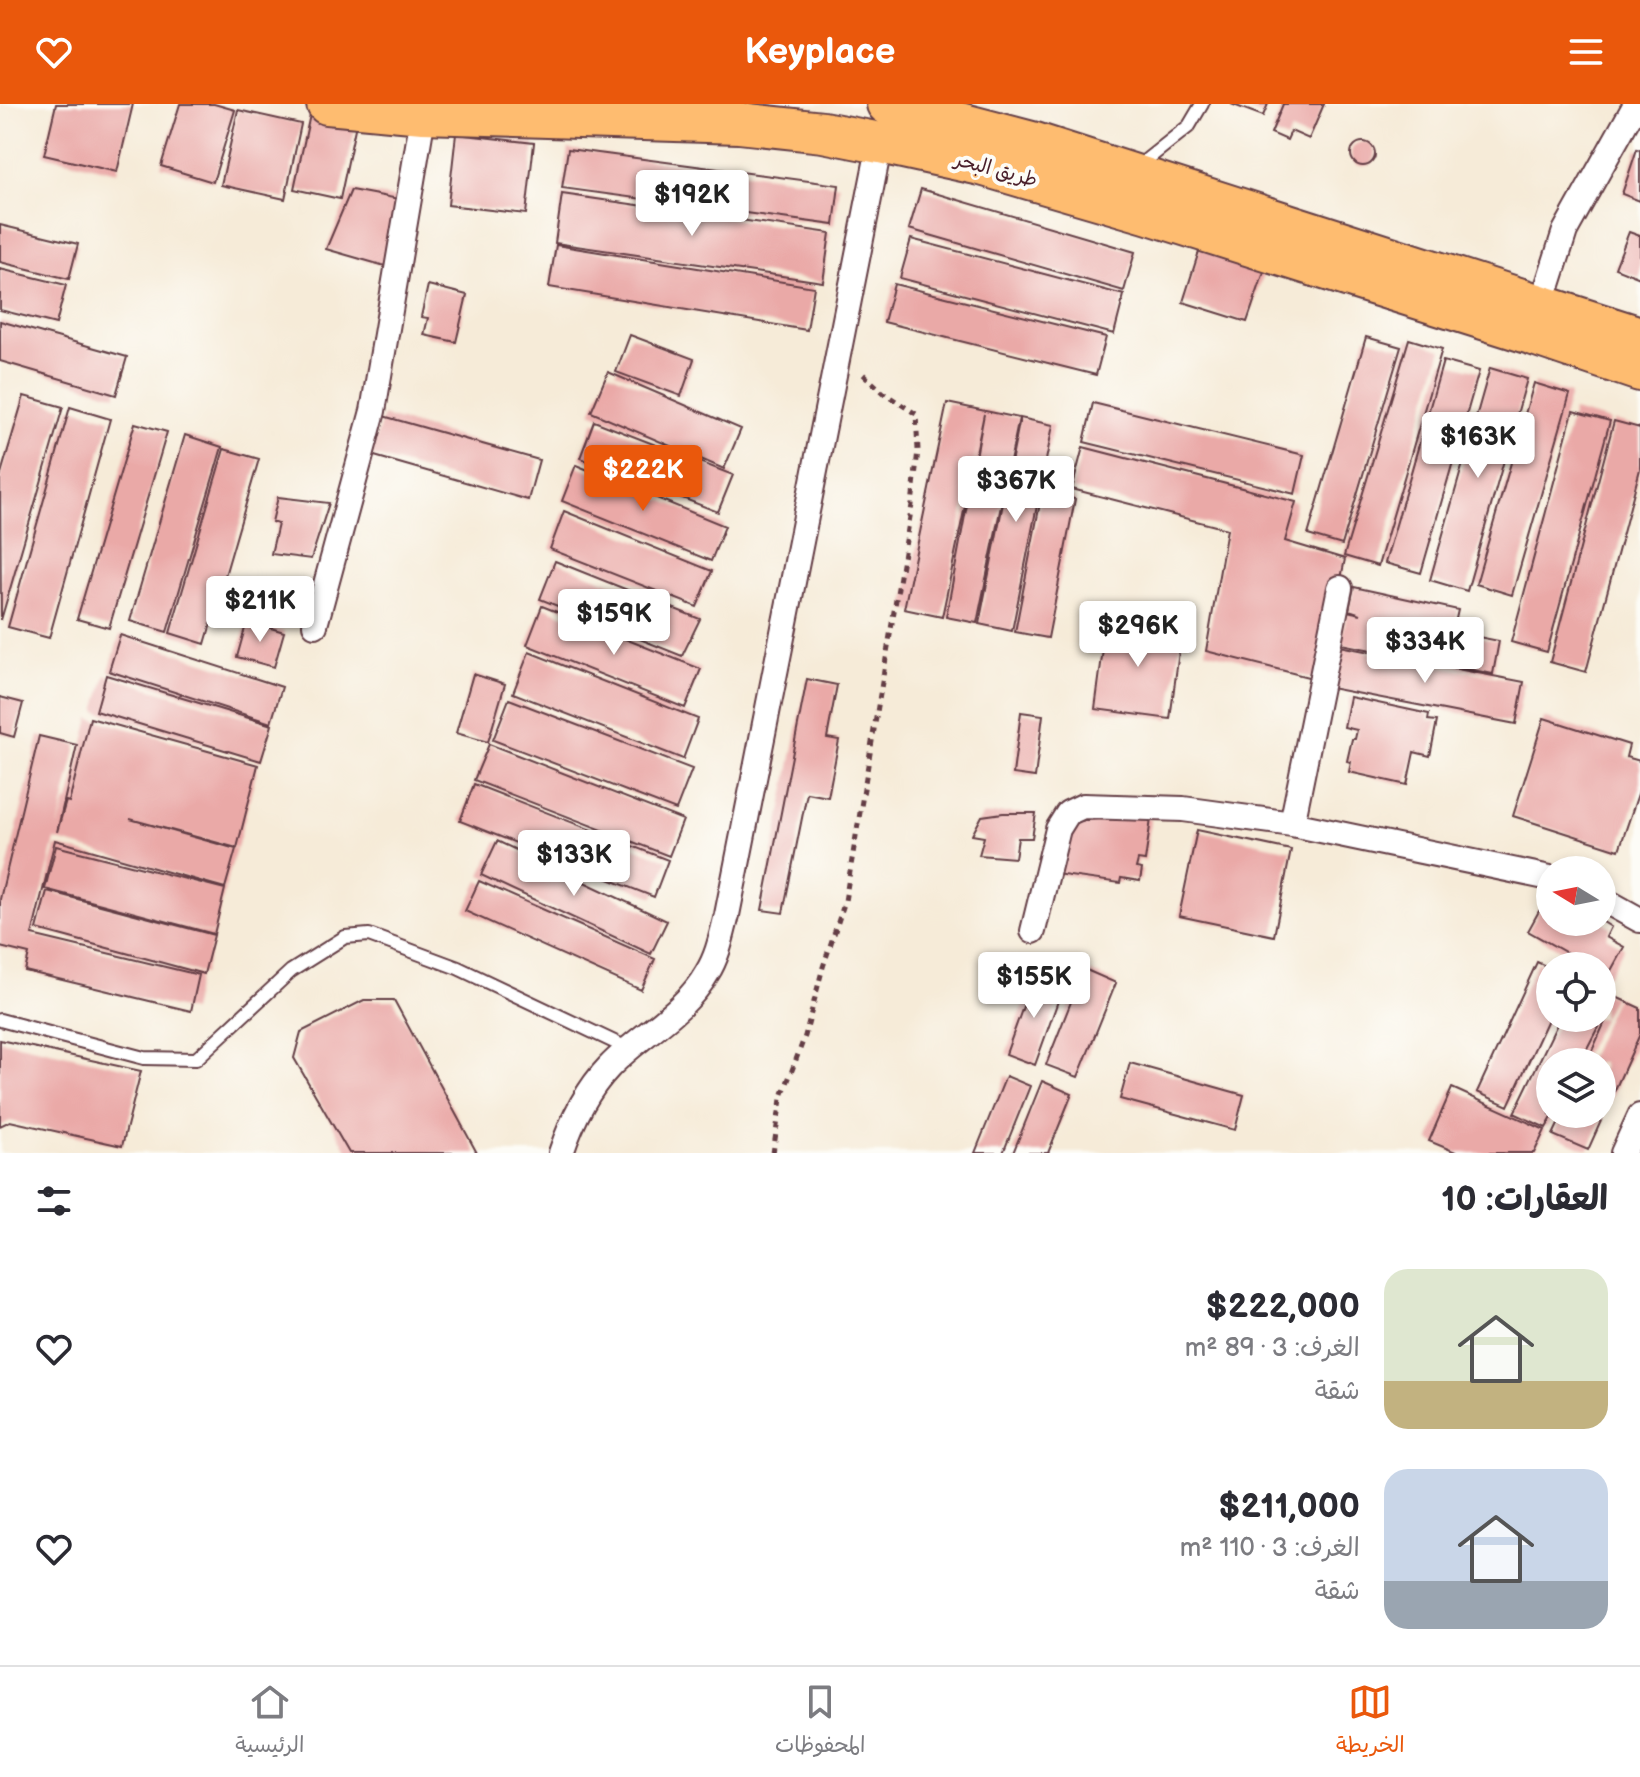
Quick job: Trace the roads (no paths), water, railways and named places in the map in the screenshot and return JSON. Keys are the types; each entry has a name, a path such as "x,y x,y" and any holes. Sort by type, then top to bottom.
{"highway":[{"name":"طريق البحر","path":"327,104 739,123 823,132 981,165 1537,319 1640,337"},
{"name":"طريق البحر","path":"887,104 975,114 1130,174 1537,319 1640,371"}],"street":[{"path":"1537,319 1565,231 1636,104"},
{"path":"315,625 373,411 424,109"},
{"path":"561,1153 574,1120 608,1067 682,1006 699,986 708,972 727,915 880,143"},
{"path":"1292,824 1340,588"},
{"path":"1033,931 1058,829 1064,816 1076,807 1183,809 1292,824 1536,875"},
{"path":"1616,907 1640,920"},
{"path":"1623,1153 1640,1116"}],"lane":[{"path":"1130,174 1189,126 1202,104"},
{"path":"0,1020 144,1058 196,1059 291,971 345,937 369,935 458,968 629,1049"}]}
